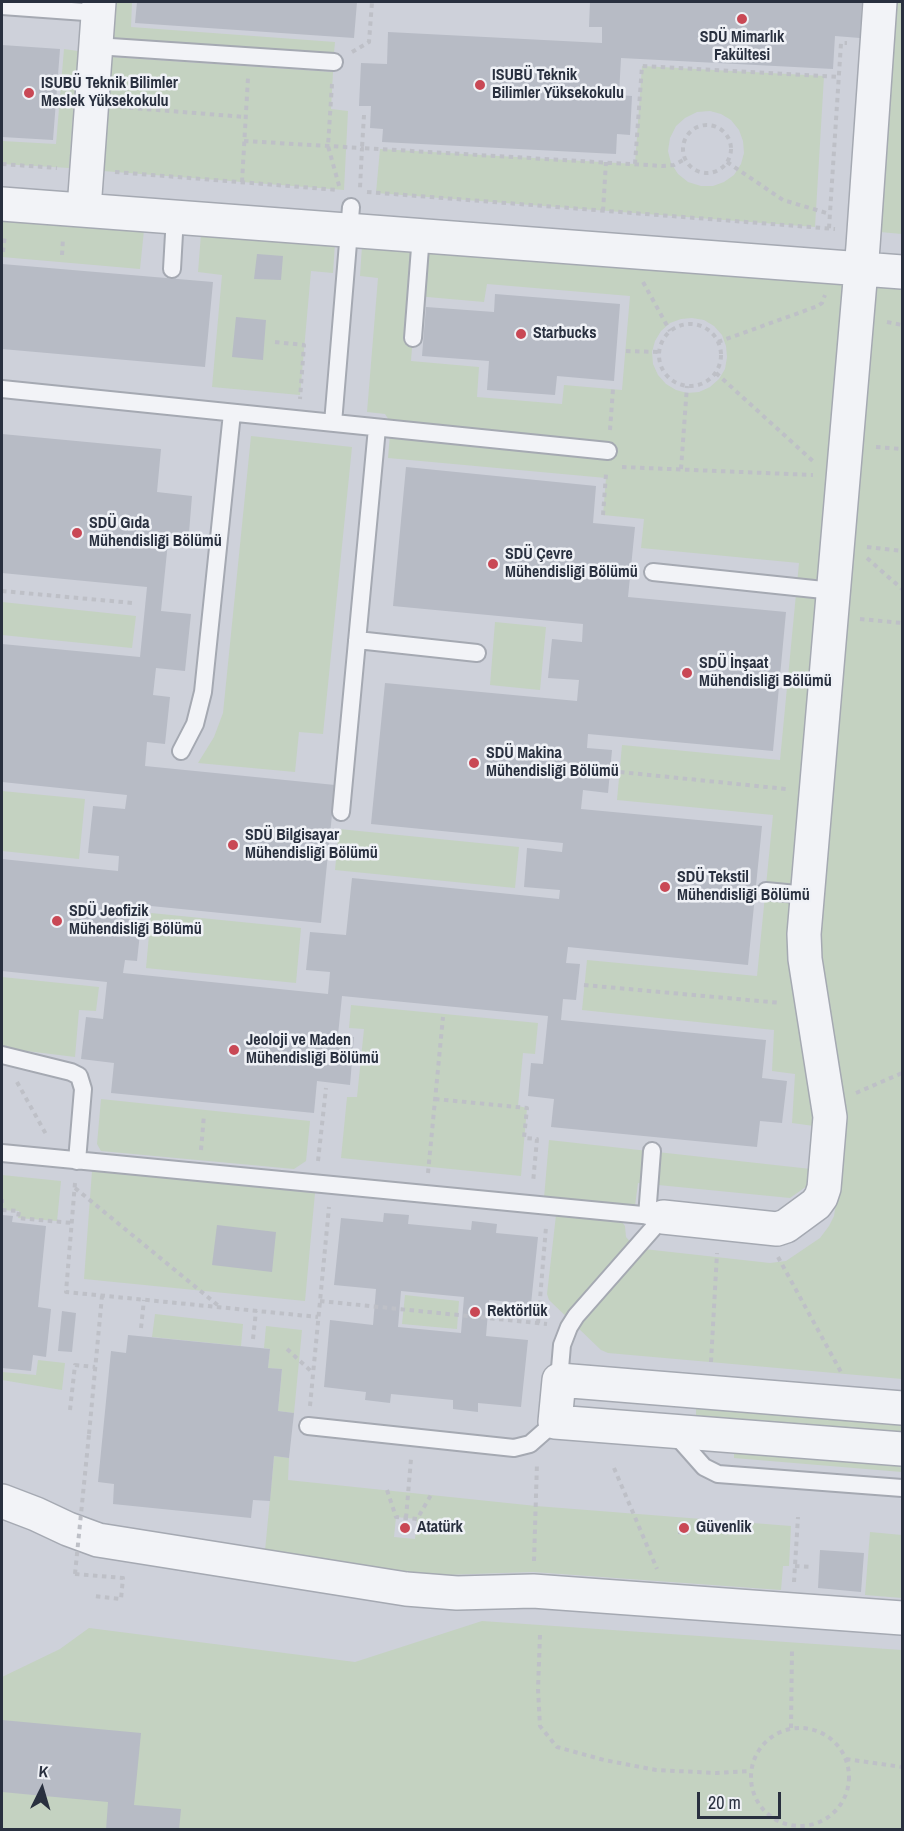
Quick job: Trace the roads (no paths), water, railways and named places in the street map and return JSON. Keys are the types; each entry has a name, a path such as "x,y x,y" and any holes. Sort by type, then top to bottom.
{"street":[{"path":"655,1216 777,1228 786,1226 816,1204 824,1188 830,1117 805,959 804,934 833,591 854,248 880,2"},
{"path":"79,188 91,105 99,7"},
{"path":"2,182 79,188 349,200 854,248 903,272"},
{"path":"2,204 79,188 175,216 349,200 421,235 903,249"},
{"path":"903,1408 559,1380 547,1429 673,1431 903,1449"},
{"path":"2,1501 68,1529 114,1543 434,1592 533,1591 903,1618"}],"lane":[{"path":"2,6 99,7"},
{"path":"96,46 334,62"},
{"path":"333,423 349,200"},
{"path":"172,269 175,216"},
{"path":"413,338 421,235"},
{"path":"2,389 608,451"},
{"path":"182,751 195,724 203,692 232,413"},
{"path":"341,812 377,428"},
{"path":"653,572 833,591"},
{"path":"357,640 477,652"},
{"path":"766,891 807,895"},
{"path":"2,1055 79,1076 83,1089 77,1161"},
{"path":"559,1380 562,1345 569,1327 655,1216 652,1151"},
{"path":"2,1153 655,1216"},
{"path":"308,1426 514,1448 526,1446 547,1429"},
{"path":"673,1431 704,1467 718,1474 903,1488"}],"place":[{"name":"SDÜ Mimarlık Fakültesi","path":"742,19"},
{"name":"ISUBÜ Teknik Bilimler Yüksekokulu","path":"480,85"},
{"name":"ISUBÜ Teknik Bilimler Meslek Yüksekokulu","path":"29,93"},
{"name":"Starbucks","path":"521,334"},
{"name":"SDÜ Gıda Mühendisliği Bölümü","path":"77,533"},
{"name":"SDÜ Çevre Mühendisliği Bölümü","path":"493,564"},
{"name":"SDÜ İnşaat Mühendisliği Bölümü","path":"687,673"},
{"name":"SDÜ Makina Mühendisliği Bölümü","path":"474,763"},
{"name":"SDÜ Bilgisayar Mühendisliği Bölümü","path":"233,845"},
{"name":"SDÜ Tekstil Mühendisliği Bölümü","path":"665,887"},
{"name":"SDÜ Jeofizik Mühendisliği Bölümü","path":"57,921"},
{"name":"Jeoloji ve Maden Mühendisliği Bölümü","path":"234,1050"},
{"name":"Rektörlük","path":"475,1312"},
{"name":"Atatürk","path":"405,1528"},
{"name":"Güvenlik","path":"684,1528"}]}
